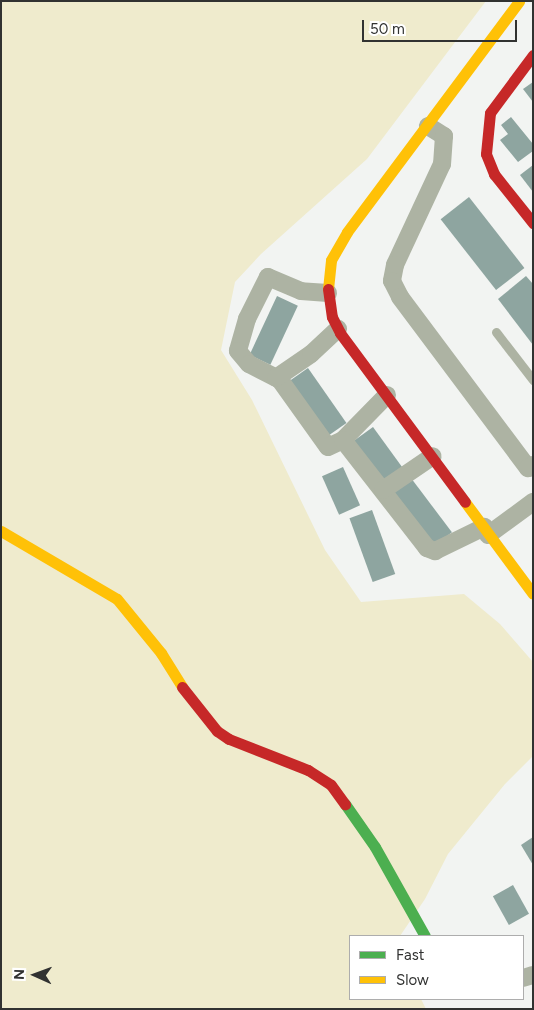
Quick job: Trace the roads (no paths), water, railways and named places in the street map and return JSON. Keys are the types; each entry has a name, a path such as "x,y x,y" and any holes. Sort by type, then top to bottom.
{"street":[{"path":"520,1 347,232 332,260 328,293 332,317 338,329 533,594"},
{"path":"533,55 490,113 486,145 486,154 494,174 533,223"},
{"path":"428,126 444,136 442,164 395,265 392,281 400,297 528,468 533,465"},
{"path":"328,293 301,291 268,277 246,320 238,351 249,364 276,378 328,447 343,440 387,395"},
{"path":"276,378 311,354 338,329"},
{"path":"343,440 427,548 435,551 486,531 533,502"},
{"path":"383,490 433,456"},
{"path":"1,531 117,599 161,653 188,697 217,731 229,739 308,770 331,785 374,847 424,935"}],"lane":[{"path":"496,332 533,380"}]}
